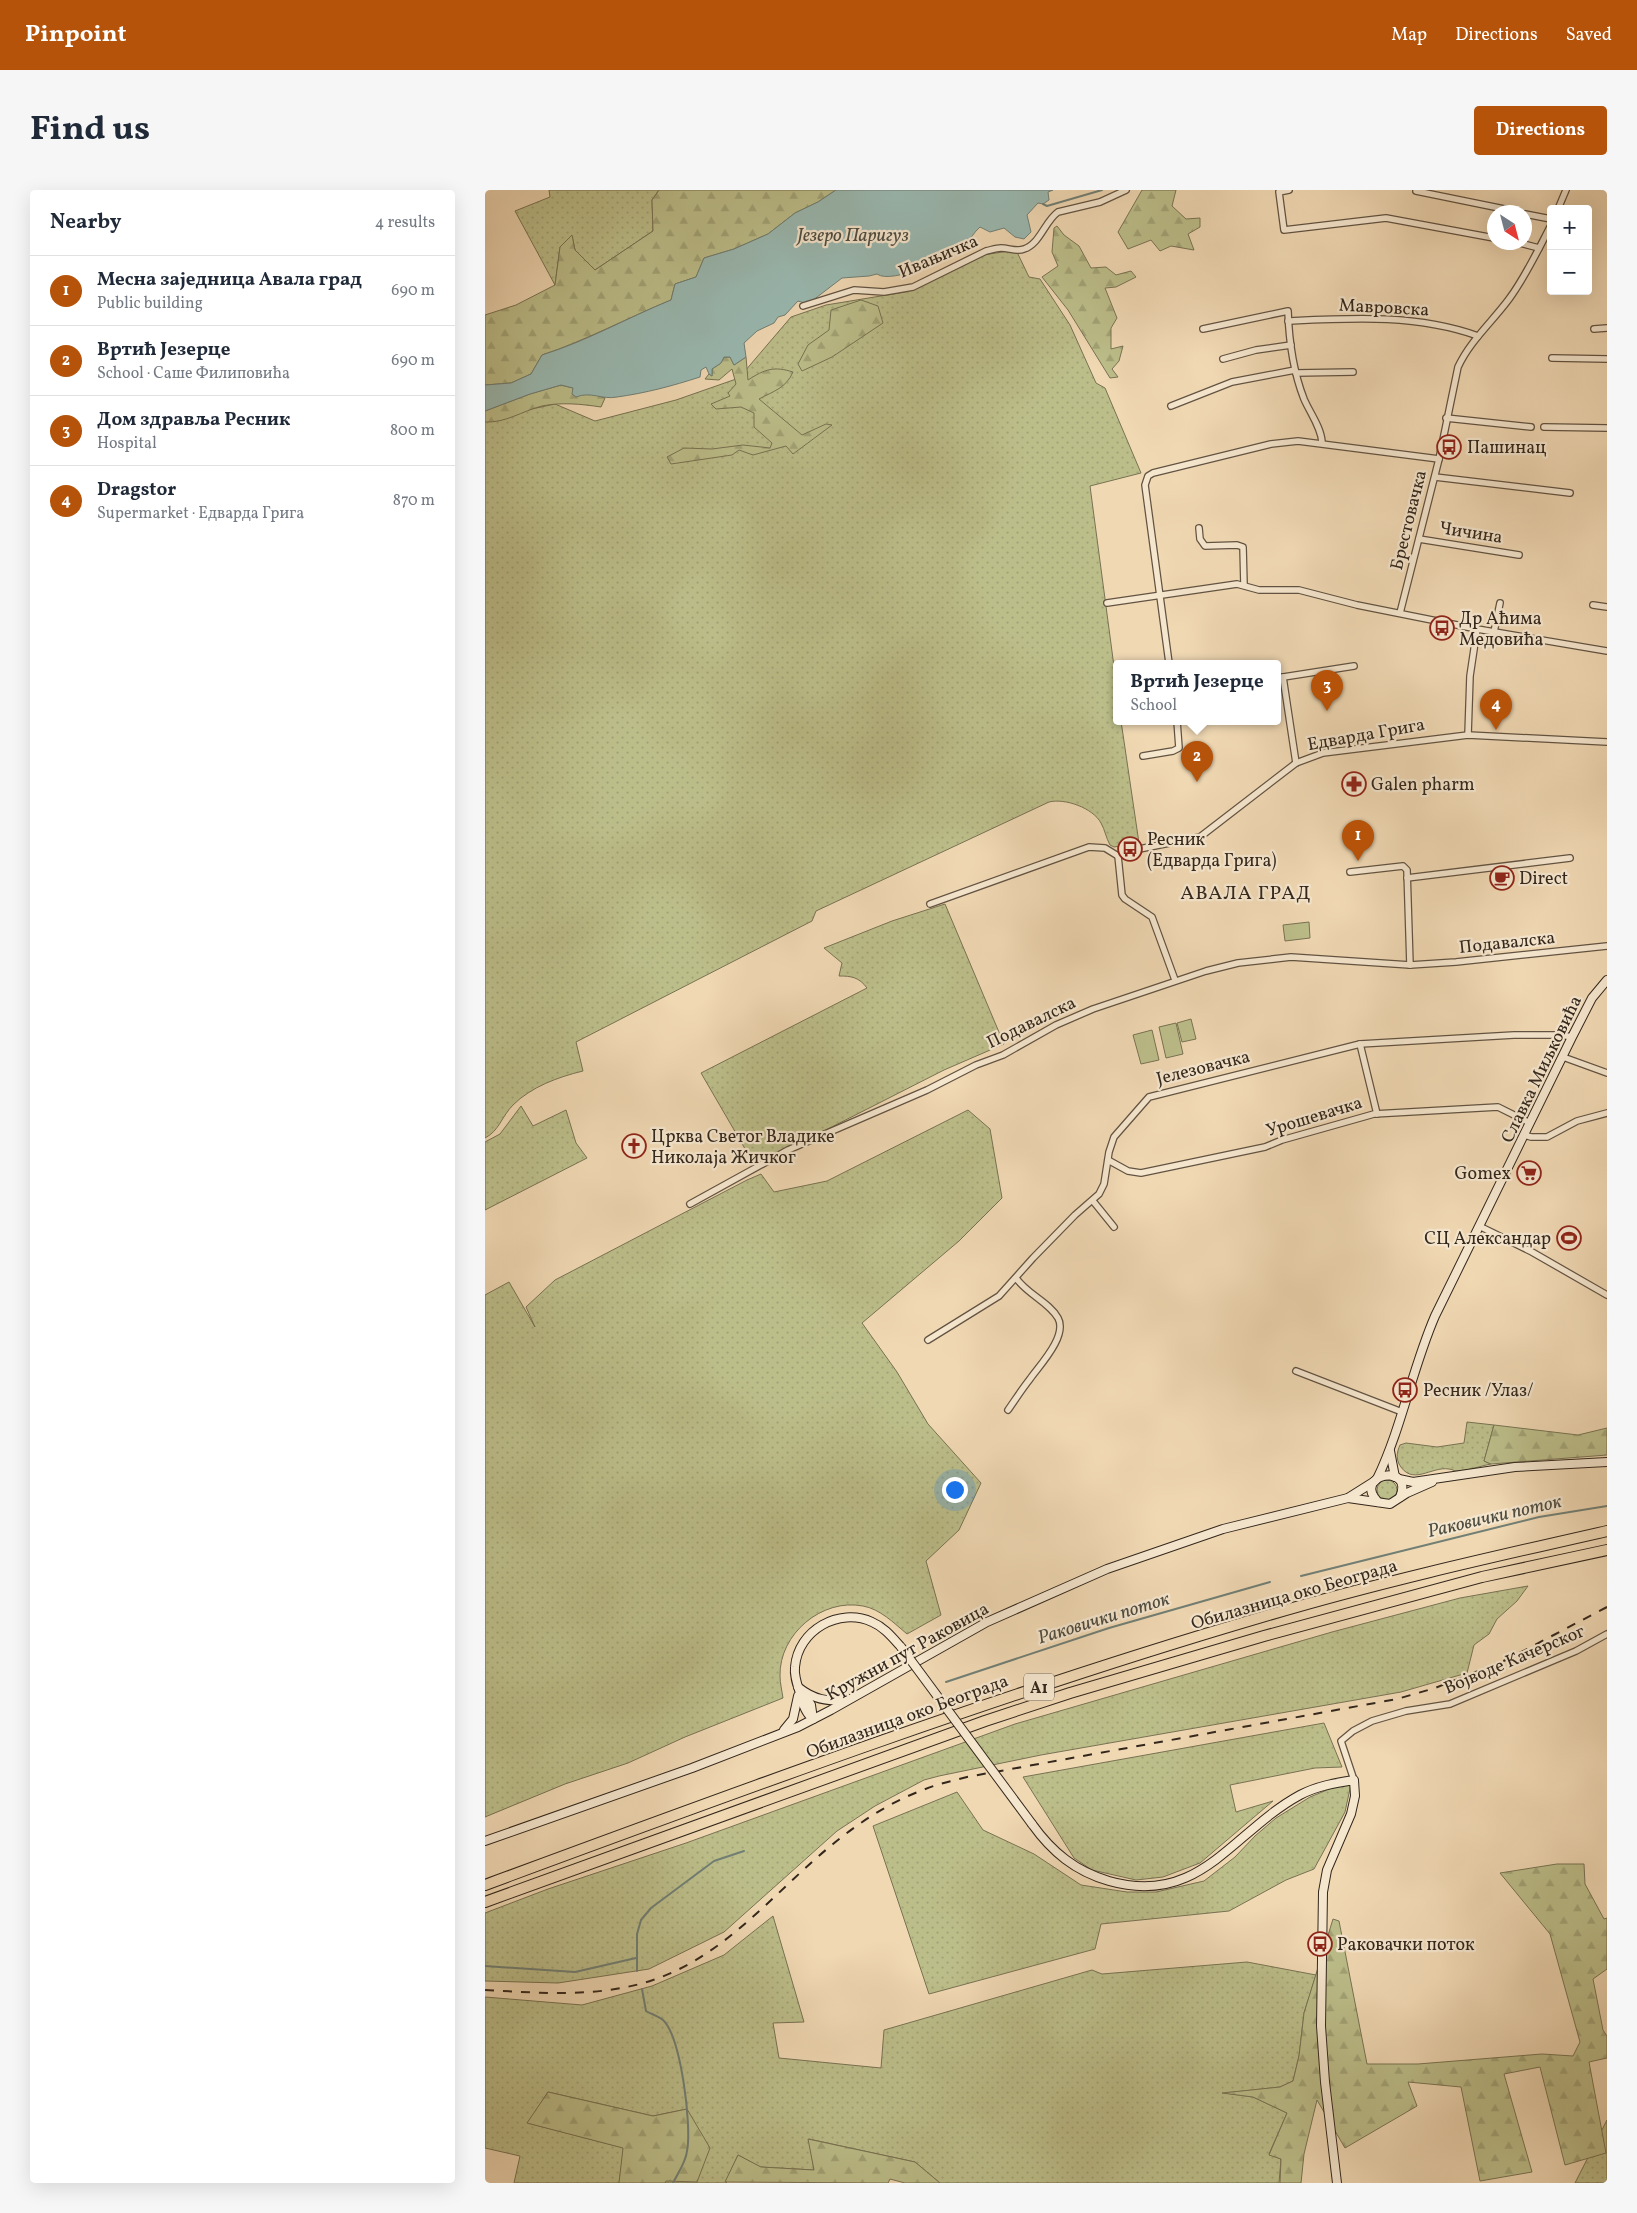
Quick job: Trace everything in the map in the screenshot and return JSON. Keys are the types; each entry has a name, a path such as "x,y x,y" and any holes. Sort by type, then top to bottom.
{"highway":[{"name":"Обилазница око Београда","path":"485,1885 1001,1699 1264,1616 1447,1568 1607,1531"},
{"name":"Обилазница око Београда","path":"485,1902 985,1721 1070,1693 1264,1636 1482,1577 1607,1550"}],"street":[{"name":"Ивањичка","path":"803,306 853,290 884,292 913,287 986,251 998,248 1025,249 1035,240 1053,215 1058,212 1100,202 1126,190"},
{"path":"1289,190 1279,192 1284,230 1386,218 1487,237"},
{"path":"1559,205 1565,190"},
{"path":"1416,191 1487,205"},
{"path":"1532,215 1547,218"},
{"name":"Брестовачка","path":"1400,613 1435,477 1458,367 1464,354 1477,336 1516,290 1547,232"},
{"path":"1532,246 1539,248"},
{"path":"1203,329 1287,311 1296,371 1304,398 1321,434 1322,442"},
{"name":"Мавровска","path":"1288,322 1380,318 1447,326 1477,336"},
{"path":"1594,329 1607,328"},
{"path":"1223,360 1256,350 1291,344"},
{"path":"1552,358 1607,359"},
{"path":"1171,406 1231,382 1296,371 1353,372"},
{"path":"1446,418 1531,427"},
{"path":"1544,427 1607,428"},
{"path":"1169,660 1158,595 1145,480 1153,473 1271,444 1298,440 1439,458"},
{"path":"1435,477 1570,493"},
{"path":"1199,528 1200,539 1205,546 1237,545 1243,548 1243,585"},
{"name":"Чичина","path":"1419,539 1519,554"},
{"path":"1107,603 1237,584 1259,590 1308,592 1349,603 1477,630 1607,651"},
{"path":"1494,632 1500,603"},
{"path":"1593,605 1607,607"},
{"path":"1468,735 1469,676 1477,630"},
{"path":"1281,678 1353,666"},
{"path":"1281,683 1296,763"},
{"path":"1143,756 1173,751 1179,748 1177,725"},
{"name":"Едварда Грига","path":"1118,856 1124,852 1200,837 1296,763 1315,755 1350,748 1468,735 1607,742"},
{"path":"930,904 1089,847 1105,848 1118,856 1122,895 1125,900 1152,917 1175,980"},
{"path":"1407,878 1570,858"},
{"path":"1350,872 1403,866 1407,870 1410,965"},
{"name":"Подавалска","path":"691,1204 788,1150 927,1090 976,1065 1003,1054 1056,1025 1093,1009 1175,980 1238,963 1291,957 1410,965 1607,946"},
{"name":"Славка Миљковића","path":"1376,1480 1390,1451 1435,1316 1572,1037 1592,998 1607,980"},
{"name":"Јелезовачка","path":"928,1340 994,1300 1075,1215 1093,1201 1105,1184 1111,1147 1117,1133 1149,1097 1361,1044 1514,1035 1561,1035 1572,1037"},
{"path":"1361,1044 1377,1114"},
{"path":"1563,1057 1607,1073"},
{"name":"Урошевачка","path":"1108,1160 1129,1172 1141,1173 1265,1147 1299,1134 1377,1114 1499,1107 1530,1123"},
{"path":"1524,1135 1531,1138 1547,1137 1577,1121 1607,1113"},
{"path":"1093,1201 1114,1227"},
{"path":"1479,1226 1532,1252 1607,1295"},
{"path":"1008,1410 1054,1346 1059,1326 1059,1319 1054,1313 1026,1290 1016,1278"},
{"path":"1296,1371 1402,1412"},
{"name":"Славка Миљковића","path":"1390,1451 1397,1478"},
{"path":"1443,1478 1400,1497 1390,1504 1378,1502 1373,1494 1376,1480 1386,1474 1413,1482 1515,1467 1607,1462"},
{"path":"1397,1478 1402,1488 1400,1497"},
{"name":"Кружни пут Раковица","path":"485,1841 692,1768 779,1734 813,1719 854,1697 987,1622 1107,1569 1223,1529 1348,1498 1376,1480"},
{"name":"Кружни пут Раковица","path":"1348,1498 1378,1502"},
{"path":"813,1719 804,1708 795,1667 800,1650 813,1632 830,1621 850,1617 867,1620 883,1628 901,1647 1032,1824 1058,1855 1085,1872 1119,1884 1137,1886 1161,1885 1186,1878 1216,1861 1265,1818 1299,1796 1324,1785 1354,1780 1355,1796 1351,1814 1327,1870 1323,1892 1321,2026 1325,2082 1337,2183"},
{"name":"Војводе Качерског","path":"1354,1780 1341,1746 1346,1735 1372,1721 1406,1712 1450,1704 1488,1690 1576,1651 1607,1634"},
{"path":"798,1687 810,1696 827,1701 854,1697"},
{"path":"779,1734 793,1719 797,1706 798,1687"}],"green space":[{"path":"549,190 659,190 652,200 653,231 595,270 575,250 572,236 560,247 555,285 515,211 550,197"},
{"path":"659,190 836,190 818,202 795,213 768,234 734,249 704,258 696,277 675,284 671,300 575,343 542,355 531,374 511,383 485,385 485,315 516,305 555,285 560,247 572,235 575,250 595,270 653,231 652,200"},
{"path":"1142,190 1176,190 1172,206 1186,219 1200,218 1200,227 1188,234 1194,250 1171,246 1160,251 1151,240 1128,249 1118,232"},
{"path":"1057,226 1064,235 1079,246 1091,268 1106,267 1116,275 1131,271 1136,277 1116,287 1105,288 1117,318 1111,328 1111,349 1123,346 1119,361 1112,369 1118,377 1110,378 1068,310 1042,277 1058,266 1052,252 1054,228"},
{"path":"1016,250 1029,277 1040,279 1070,325 1096,383 1105,388 1141,473 1090,486 1113,660 1113,725 1122,725 1139,843 1114,847 1110,845 1101,823 1092,813 1078,805 1063,801 1049,802 816,911 812,921 576,1042 583,1071 564,1076 528,1093 509,1109 494,1131 485,1138 485,419 555,404 595,421 676,400 739,378 791,317 826,305 905,292 976,256"},
{"path":"861,300 878,306 883,323 832,357 802,371 798,364 808,345 829,330 831,310"},
{"path":"724,357 730,357 734,365 746,357 748,380 760,373 775,369 793,372 787,382 759,399 802,435 826,424 832,425 793,454 786,446 753,455 739,450 732,455 671,464 667,457 684,448 712,449 743,445 770,448 772,443 754,427 754,413 741,407 716,409 711,404 730,396 728,393 736,384 732,369 719,380 705,379 709,374 712,376 712,369 721,363"},
{"path":"561,385 573,388 583,394 594,394 605,398 601,407 556,404 535,408 500,421 485,422 485,411 530,394"},
{"path":"945,904 1004,1044 944,1070 755,1166 701,1073 867,988 861,981 854,978 839,976 842,963 824,948 892,921"},
{"path":"1309,922 1310,938 1285,941 1283,925"},
{"path":"1191,1019 1196,1039 1182,1042 1177,1023"},
{"path":"1176,1023 1183,1054 1166,1058 1159,1027"},
{"path":"1152,1030 1159,1060 1141,1064 1133,1035"},
{"path":"521,1106 533,1126 566,1110 576,1143 587,1158 485,1210 485,1142 500,1134"},
{"path":"968,1110 990,1129 1002,1198 959,1241 862,1323 897,1372 928,1424 981,1483 959,1530 926,1561 941,1615 907,1634 881,1613 863,1606 848,1605 818,1614 795,1633 787,1646 780,1676 783,1698 685,1737 628,1763 565,1784 485,1817 485,1295 509,1282 535,1327 526,1307 555,1280 747,1180 761,1174 774,1192 827,1181"},
{"path":"1467,1422 1494,1425 1484,1461 1491,1464 1456,1471 1450,1469 1435,1470 1416,1475 1404,1471 1399,1464 1398,1450 1400,1445 1406,1443 1437,1447 1464,1443"},
{"path":"1494,1425 1578,1435 1607,1428 1607,1455 1491,1464 1484,1461"},
{"path":"1387,1480 1394,1483 1397,1490 1394,1497 1387,1500 1380,1497 1377,1490 1380,1483"},
{"path":"1528,1586 1517,1601 1497,1619 1489,1634 1474,1645 1467,1673 1401,1692 1041,1755 924,1780 875,1806 837,1831 724,1932 649,1969 558,1983 485,1981 485,1913 548,1889 686,1843 1015,1724 1332,1632 1460,1598"},
{"path":"1324,1723 1342,1767 1315,1768 1230,1785 1236,1812 1273,1801 1200,1863 1163,1877 1136,1880 1092,1870 1074,1858 1023,1777"},
{"path":"1351,1784 1345,1812 1314,1869 1286,1880 1229,1911 1101,1924 1095,1949 929,1994 873,1826 957,1792 983,1830 1034,1854 1081,1885 1127,1892 1156,1892 1204,1881 1235,1857 1276,1818 1310,1797 1332,1788"},
{"path":"1557,1864 1584,1864 1585,1884 1604,1919 1607,1918 1607,1969 1593,1979 1603,2030 1607,2036 1607,2058 1589,2062 1606,2153 1565,2165 1540,2067 1504,2074 1532,2172 1480,2181 1461,2087 1408,2082 1417,2106 1345,2148 1317,2100 1304,2154 1301,2183 1280,2183 1281,2159 1269,2155 1287,2113 1253,2097 1222,2093 1280,2087 1293,2081 1299,2056 1304,2013 1333,1919 1339,1921 1367,2064 1418,2064 1542,2054 1573,2056 1580,2042 1550,1934 1500,1873"},
{"path":"773,1916 804,2022 773,2023 779,2058 881,2068 884,2030 1092,1970 1102,1974 1247,1962 1316,1975 1304,2013 1299,2056 1293,2081 1280,2087 1225,2093 1253,2097 1287,2113 1269,2154 1281,2159 1279,2183 940,2183 915,2162 809,2139 814,2170 760,2167 738,2155 727,2183 665,2183 687,2109 653,2116 548,2092 528,2123 624,2148 619,2183 514,2183 520,2156 485,2148 485,1997 582,2005 652,1986 724,1955"},
{"path":"548,2092 653,2116 687,2109 710,2148 697,2182 619,2183 623,2148 527,2123"},
{"path":"1607,2120 1607,2183 1575,2183"},
{"path":"808,2139 915,2162 940,2183 905,2183 890,2179 888,2183 725,2182 738,2155 761,2167 814,2170"}],"water":[{"name":"Језеро Паригуз","path":"836,190 1053,190 1048,192 1049,200 1043,204 1038,203 1027,215 1031,232 1024,239 1015,237 1004,228 990,232 980,227 958,249 948,256 922,268 895,276 877,274 842,278 808,304 798,301 785,315 778,317 774,323 757,331 744,343 746,357 734,365 730,357 724,357 721,363 712,369 712,376 706,367 701,370 700,377 649,391 612,398 587,395 576,397 572,394 573,388 561,385 530,394 485,411 485,385 511,383 531,374 542,355 575,343 671,300 675,284 696,277 704,258 734,249 768,234 795,213 818,202"}],"waterway":[{"path":"1043,204 1047,206 1102,190"},
{"name":"Раковички поток","path":"1301,1576 1539,1517 1607,1506"},
{"name":"Раковички поток","path":"946,1682 1109,1628 1270,1582"},
{"name":"Раковички поток","path":"637,1971 637,1934 641,1920 651,1908 714,1861 744,1851"},
{"path":"485,1966 575,1972 636,1958"},
{"name":"Раковички поток","path":"642,1989 646,2011 663,2020 669,2029 675,2044 684,2082 688,2122 687,2151 673,2183"}],"railway":[{"path":"485,1990 549,1993 612,1990 653,1980 680,1969 704,1955 727,1938 812,1862 854,1828 899,1800 934,1786 967,1777 1397,1699 1435,1688 1506,1660 1607,1607"}],"place":[{"name":"Пашинац","path":"1449,447"},
{"name":"Др Аћима Медовића","path":"1442,628"},
{"name":"Дом здравља Ресник","path":"1327,711"},
{"name":"Dragstor","path":"1496,730"},
{"name":"Вртић Језерце","path":"1197,782"},
{"name":"Galen pharm","path":"1354,784"},
{"name":"Ресник (Едварда Грига)","path":"1130,849"},
{"name":"Месна заједница Авала град","path":"1358,861"},
{"name":"Direct","path":"1502,878"},
{"name":"Црква Светог Владике Николаја Жичког","path":"634,1146"},
{"name":"Gomex","path":"1529,1173"},
{"name":"СЦ Александар","path":"1569,1238"},
{"name":"Ресник /Улаз/","path":"1405,1390"},
{"name":"Раковачки поток","path":"1320,1944"}],"district":[{"name":"АВАЛА ГРАД","path":"1246,892"}]}
